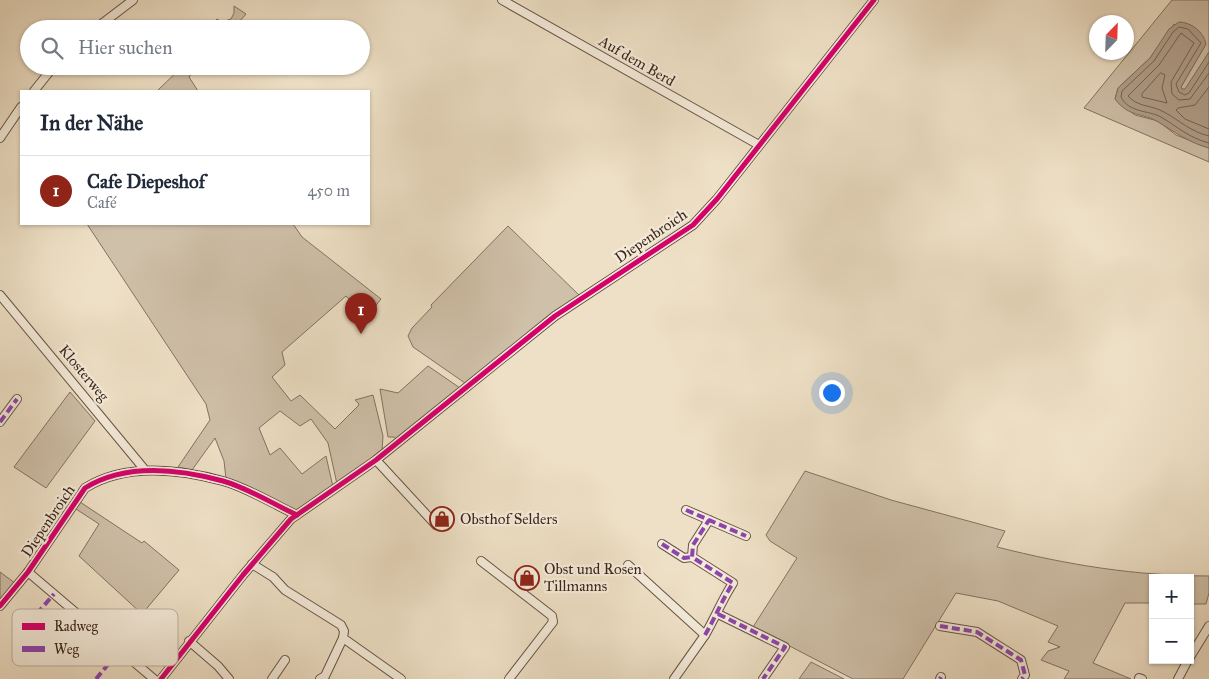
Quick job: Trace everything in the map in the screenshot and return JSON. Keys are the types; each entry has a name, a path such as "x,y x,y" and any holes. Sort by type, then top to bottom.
{"street":[{"path":"107,20 133,0"},
{"name":"Auf dem Berd","path":"502,0 759,146"},
{"name":"Diepenbroich","path":"376,460 464,387 555,316 693,225 717,199 874,0"},
{"path":"35,90 47,75"},
{"path":"0,138 20,108"},
{"name":"Klosterweg","path":"0,295 145,470"},
{"path":"0,422 17,399"},
{"path":"178,656 252,564 296,515 376,460 436,525"},
{"name":"Diepenbroich","path":"0,606 28,572 85,488 98,480 145,470 184,473 224,482 296,515"},
{"path":"686,510 746,536"},
{"path":"692,557 693,546 709,520"},
{"path":"662,544 684,558 692,557 733,583 719,605 718,614 674,679"},
{"path":"481,561 552,616 553,622 509,679"},
{"path":"252,564 274,577 285,590 341,625 344,631 343,638 325,676 320,679"},
{"path":"628,565 705,635"},
{"path":"28,572 72,609"},
{"path":"718,614 785,647 764,679"},
{"path":"940,626 977,632 1021,660 1025,675 1022,679"},
{"path":"1194,650 1209,626"},
{"path":"343,638 401,679"},
{"path":"189,641 218,666 229,679"},
{"path":"272,679 285,660"},
{"path":"1178,679 1186,664"},
{"path":"139,666 154,679"},
{"path":"161,679 171,666"}],"shaded area":[{"path":"1172,0 1209,0 1209,52 1185,90 1181,87 1206,44 1174,24 1150,58 1118,88 1115,99 1135,115 1158,121 1176,135 1209,148 1209,162 1084,108 1123,60 1134,60 1134,47"},
{"path":"234,6 246,14 241,20 228,20 231,19 234,13"},
{"path":"174,75 191,75 189,77 197,90 158,90"},
{"path":"88,225 294,225 302,237 381,299 366,318 346,296 282,352 285,365 272,377 291,401 300,395 335,429 358,406 359,404 355,400 373,395 383,436 382,451 378,456 337,484 328,443 311,419 300,426 280,411 259,428 270,455 280,448 302,474 326,456 333,487 297,511 226,479 224,461 215,438 192,470 178,467 210,420 206,404"},
{"path":"508,226 580,296 553,313 465,383 413,347 408,336 412,328 432,307 431,305"},
{"path":"428,366 460,388 397,440 394,437 388,437 380,389 398,393"},
{"path":"70,392 95,421 46,488 14,467"},
{"path":"805,471 891,500 1005,531 997,547 1076,564 1155,574 1149,574 1149,603 1125,603 1093,663 1131,679 1064,679 1069,671 1041,660 1048,651 1060,647 1048,642 1058,626 998,601 956,593 903,679 853,679 753,627 797,558 770,541 766,535"},
{"path":"80,502 142,543 144,541 179,570 146,609 137,609 79,556 99,524 76,509"},
{"path":"0,572 15,583 0,600"},
{"path":"1194,575 1209,576 1209,593 1206,604 1194,604"},
{"path":"811,662 844,679 799,679"}],"water":[{"path":"1179,22 1184,22 1200,32 1206,44 1181,87 1182,89 1185,89 1209,52 1209,148 1189,141 1154,120 1131,112 1120,105 1115,99 1118,88 1150,58 1169,29"}],"marked path":[{"path":"0,422 17,399"},
{"path":"686,510 746,536"},
{"path":"705,635 733,583 692,557 693,545 709,520"},
{"path":"662,544 684,558 692,557"},
{"path":"41,609 54,594"},
{"path":"718,614 785,647 763,679"},
{"path":"940,626 977,632 1021,660 1025,675 1022,679"},
{"path":"96,679 107,666"}],"cycle path":[{"path":"178,657 243,575 291,519 376,460 555,316 693,225 717,199 874,0"},
{"path":"0,606 28,572 85,488 117,475 135,472 171,471 206,477 242,488 297,515"},
{"path":"161,679 171,666"}],"place":[{"name":"Cafe Diepeshof","path":"361,334"},
{"name":"Obsthof Selders","path":"442,519"},
{"name":"Obst und Rosen Tillmanns","path":"527,578"}]}
